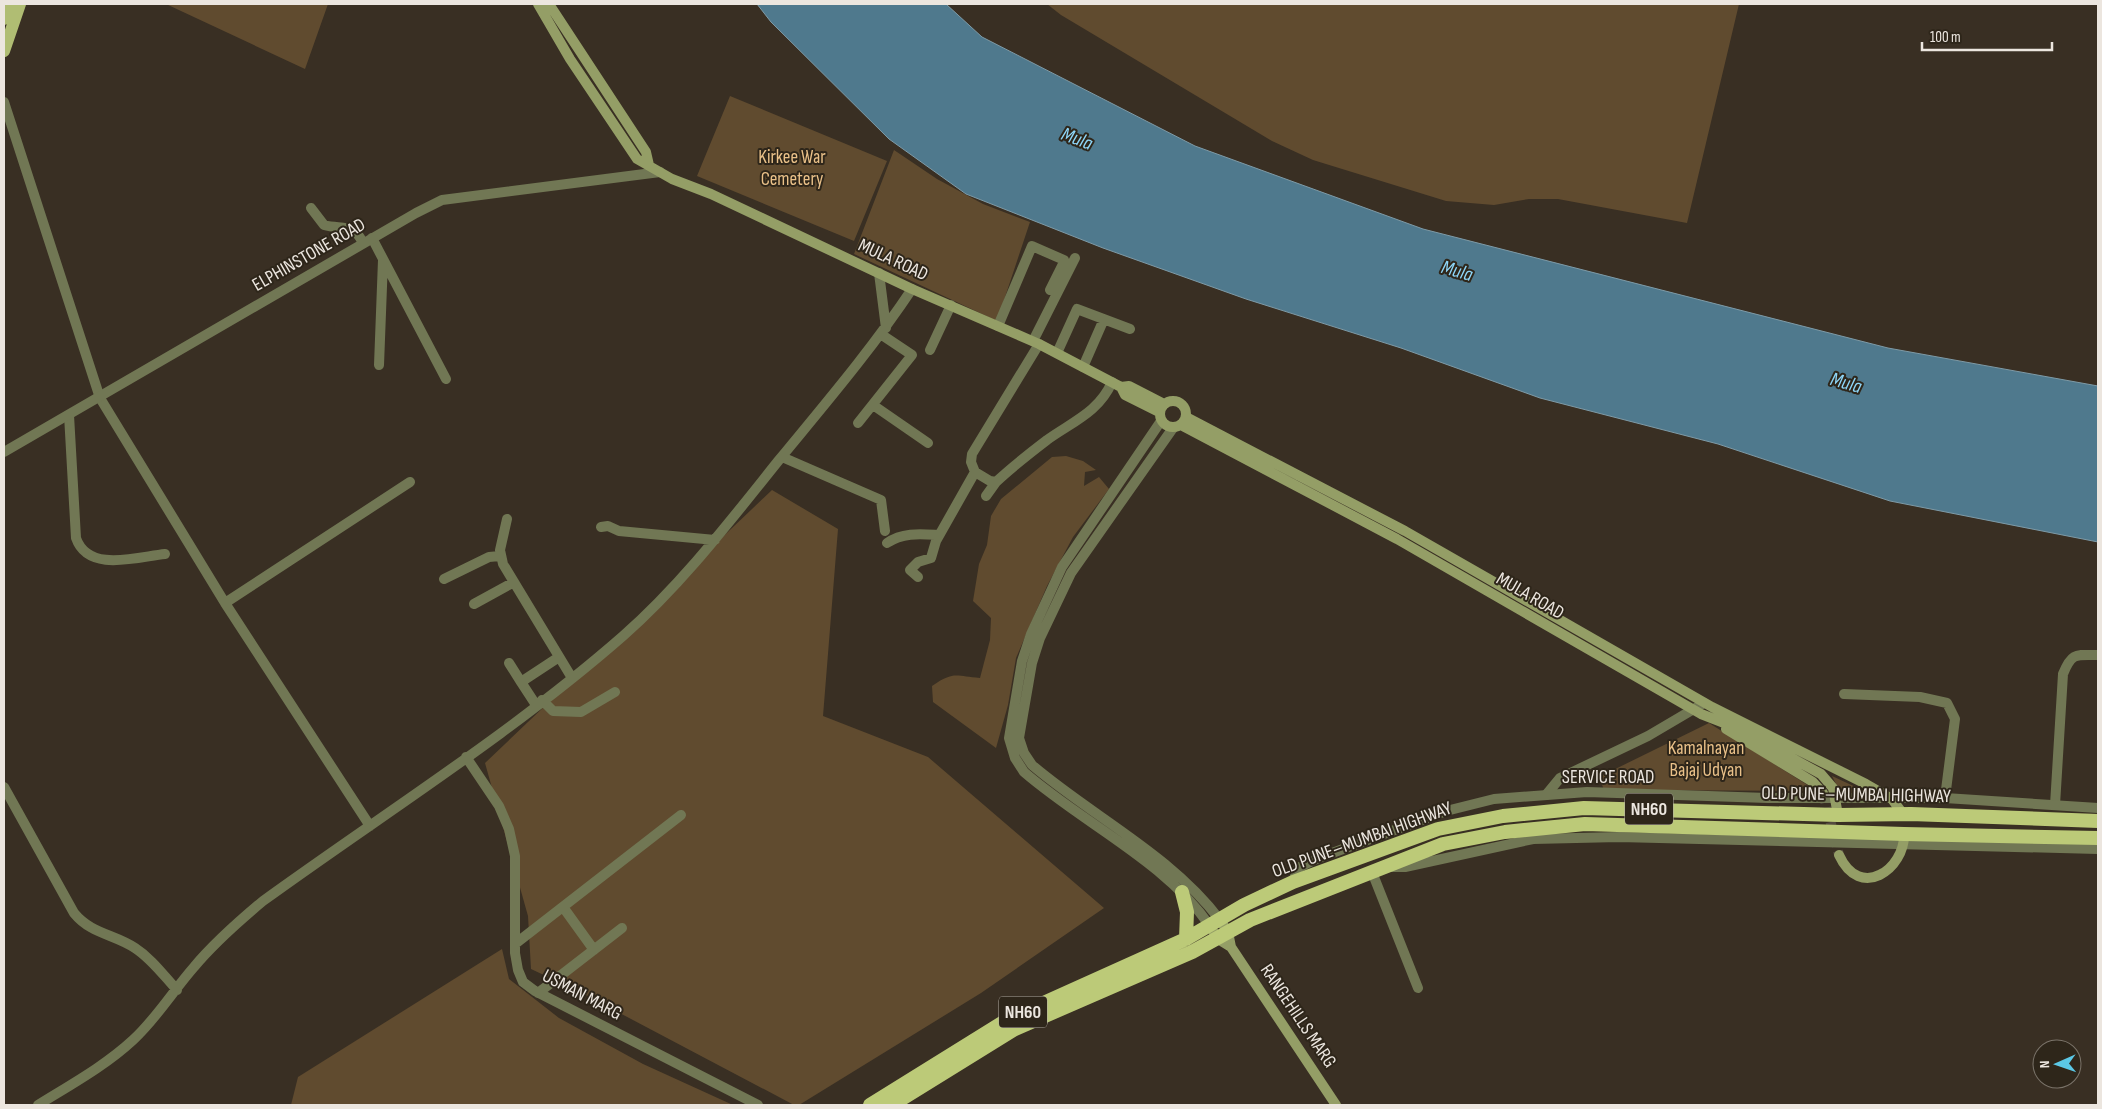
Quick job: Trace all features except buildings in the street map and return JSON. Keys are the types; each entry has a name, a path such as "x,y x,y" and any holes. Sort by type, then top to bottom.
{"highway":[{"name":"OLD PUNE–MUMBAI HIGHWAY","path":"870,1105 1010,1018 1186,940 1244,905 1293,882 1438,829 1512,815 1584,808 1838,815 1903,814 2098,821"},
{"name":"OLD PUNE–MUMBAI HIGHWAY","path":"892,1105 1015,1028 1226,939 1250,920 1443,844 1505,832 1585,824 1904,839 2098,838"},
{"path":"1182,892 1187,912 1186,940"}],"main road":[{"path":"4,19 9,4"},
{"path":"4,51 20,4"},
{"name":"MULA ROAD","path":"538,4 551,17 592,71 646,152 649,165"},
{"name":"MULA ROAD","path":"549,4 551,17 582,77 636,159 660,172 912,289 1036,343 1121,387 1129,386 1161,412 1180,423 1397,540 1691,708 1737,728 1821,774 1829,782 1836,798 1838,815"},
{"path":"582,77 592,71"},
{"name":"MULA ROAD","path":"1161,412 1177,402 1184,407 1180,423"},
{"path":"1180,423 1405,531 1704,703 1892,799 1903,814"},
{"path":"1711,718 1813,782 1823,792"},
{"path":"1839,854 1848,870 1855,876 1871,877 1885,872 1904,839"},
{"name":"RANGEHILLS MARG","path":"1215,923 1336,1105"}],"street":[{"path":"4,102 100,398 225,603 370,826"},
{"name":"ELPHINSTONE ROAD","path":"4,452 442,200 660,172"},
{"path":"311,208 324,225 352,230 359,234 368,241 383,259 446,379"},
{"path":"998,326 1032,246 1064,260 1050,290"},
{"path":"996,482 990,481 975,472 971,462 972,454 1036,343 1075,258"},
{"path":"379,365 383,259"},
{"path":"858,423 912,355 884,332 879,273"},
{"path":"38,1105 119,1052 134,1039 177,990 194,967 239,921 263,901 466,757 572,678 626,634 715,540 884,332 912,289"},
{"path":"930,350 950,305"},
{"path":"1057,353 1077,309 1130,329"},
{"path":"1083,367 1104,319"},
{"path":"986,496 996,482 1047,440 1092,410 1106,394 1112,382"},
{"path":"873,405 928,442"},
{"path":"1161,412 1054,582 1026,648 1011,719 1009,744 1019,764 1031,778 1182,892 1215,923"},
{"path":"69,415 76,538 80,549 86,554 104,560 165,554"},
{"path":"1180,423 1063,587 1036,651 1021,720 1019,742 1032,765 1169,867 1197,891 1215,923"},
{"path":"782,457 881,500 885,531"},
{"path":"918,577 910,570 918,562 931,558 939,535 975,472"},
{"path":"225,603 410,482"},
{"path":"507,519 500,556 572,678"},
{"path":"601,527 608,526 619,531 715,540"},
{"path":"887,543 904,536 917,534 939,535"},
{"path":"444,579 489,557 500,556"},
{"path":"474,604 514,582"},
{"path":"2054,805 2063,674 2069,659 2076,655 2098,656"},
{"path":"521,682 559,657"},
{"path":"509,664 539,703 553,712 581,712 615,692"},
{"path":"1844,694 1920,697 1947,703 1955,719 1945,798"},
{"path":"1546,795 1560,778 1648,736 1691,708 1704,703"},
{"name":"USMAN MARG","path":"466,757 500,806 509,830 515,856 515,944 518,970 523,982 538,993 758,1105"},
{"path":"4,787 79,919 95,931 135,948 150,960 177,990"},
{"name":"SERVICE ROAD","path":"1293,882 1294,873 1304,863 1446,811 1494,800 1546,795 1587,792 1892,799 1945,798 2098,808"},
{"path":"515,944 681,815"},
{"path":"1904,839 2098,849"},
{"path":"1379,870 1418,988"},
{"path":"563,907 594,950"},
{"path":"538,993 622,928"}],"green space":[{"path":"166,4 328,4 305,69"},
{"path":"1047,4 1739,4 1687,223 1558,199 1529,199 1494,205 1446,201 1313,160 1272,141 1061,15"},
{"name":"Kirkee War Cemetery","path":"730,96 887,161 854,241 697,176"},
{"path":"894,150 937,179 983,204 1030,222 997,321 854,254"},
{"path":"1066,456 1083,461 1096,470 1085,472 1084,486 1099,477 1109,489 1073,537 1047,586 1016,658 1008,705 996,748 933,702 932,686 950,676 980,678 990,640 991,618 973,601 979,564 987,545 991,516 1001,499 1052,457"},
{"path":"772,490 838,529 823,716 928,757 1104,908 981,993 799,1105 794,1105 578,991 531,969 528,916 485,763"},
{"name":"Kamalnayan Bajaj Udyan","path":"1709,723 1817,791 1604,790 1599,777"},
{"path":"1832,776 1875,796 1842,796"},
{"path":"502,949 509,979 559,1018 643,1064 733,1105 291,1105 298,1077"}],"water":[{"name":"Mula","path":"757,4 946,4 982,37 1195,146 1423,229 1888,348 2098,386 2098,542 1890,501 1718,444 1540,398 1401,348 1246,299 1103,248 966,194 889,139 771,22"}],"tunnel":[{"path":"1823,793 1839,855"}]}
